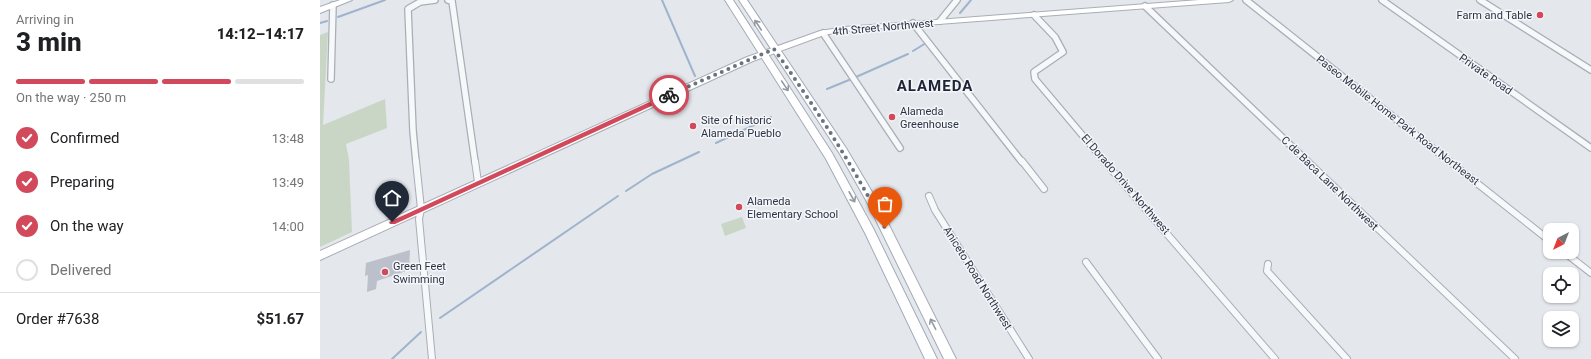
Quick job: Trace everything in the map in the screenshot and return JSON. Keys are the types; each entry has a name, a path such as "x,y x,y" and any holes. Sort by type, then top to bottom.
{"main road":[{"path":"320,10 348,0"},
{"path":"729,0 804,114 857,206 931,359"},
{"path":"743,0 774,49 817,110 871,200 950,359"},
{"name":"4th Street Northwest","path":"320,256 478,182 763,53 823,33 845,29 913,23 1229,0"}],"street":[{"path":"432,359 419,219 421,209 413,131 408,9 420,2 435,0"},
{"path":"448,0 452,1 478,182"},
{"path":"940,21 957,0"},
{"name":"Paseo Mobile Home Park Road Northeast","path":"1246,0 1543,235"},
{"name":"Private Road","path":"1382,0 1591,148"},
{"path":"1480,0 1591,70"},
{"path":"331,79 333,5"},
{"name":"C de Baca Lane Northwest","path":"1145,6 1515,359"},
{"name":"El Dorado Drive Northwest","path":"1034,15 1053,34 1061,46 1062,52 1055,60 1040,66 1034,72 1035,79 1275,359"},
{"path":"913,23 1044,190"},
{"path":"823,33 900,148"},
{"name":"Aniceto Road Northwest","path":"929,196 935,210 1029,359"},
{"path":"1573,259 1591,273"},
{"path":"1086,262 1158,359"},
{"path":"1268,264 1267,271 1347,359"}],"green space":[{"path":"328,32 323,125 385,99 387,128 346,144 349,160 352,232 320,247 320,35"},
{"path":"742,217 746,228 725,236 721,224"}],"building":[{"name":"Green Feet Swimming","path":"410,250 409,270 377,281 376,289 367,292 368,275 365,276 366,263"}],"waterway":[{"path":"338,17 385,0"},
{"path":"662,0 695,76"},
{"path":"960,13 971,0"},
{"path":"320,23 327,21"},
{"path":"913,51 926,43"},
{"path":"856,77 908,54"},
{"path":"827,89 849,80"},
{"path":"716,143 771,117"},
{"path":"626,191 652,174 699,152"},
{"path":"440,318 618,196"},
{"path":"392,359 421,332"}],"way so far":[{"path":"669,95 750,58 774,49 817,110 843,151 885,228"}],"place":[{"name":"Farm and Table","path":"1540,15"},
{"name":"Alameda Greenhouse","path":"892,117"},
{"name":"Site of historic Alameda Pueblo","path":"693,126"},
{"name":"Alameda Elementary School","path":"739,207"},
{"name":"Green Feet Swimming","path":"385,272"}],"district":[{"name":"ALAMEDA","path":"935,86"}],"route":[{"path":"392,222 669,95"}]}
